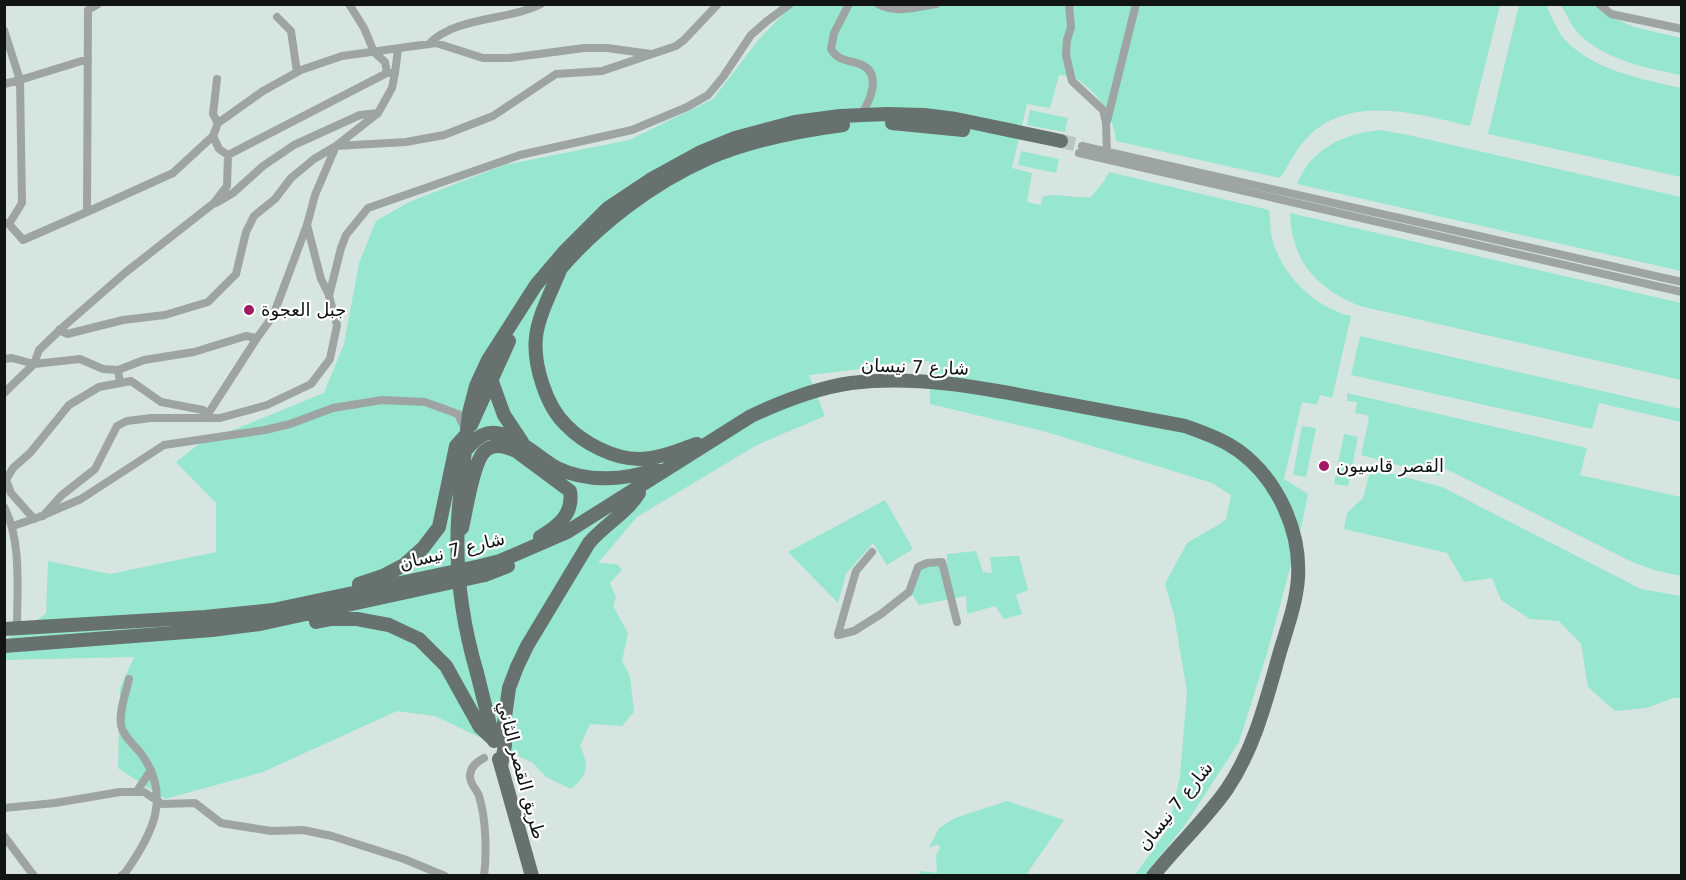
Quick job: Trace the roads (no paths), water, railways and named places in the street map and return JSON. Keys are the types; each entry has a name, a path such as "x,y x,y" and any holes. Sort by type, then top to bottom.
{"main road":[{"path":"331,597 404,565 423,548 439,527 456,447 466,433 478,410 510,338 544,289 585,243 657,186 708,159 758,141 841,125 897,123 955,128 1060,145 956,119 924,115 861,115 795,123 735,138 691,157 630,192 608,208 554,262 536,285 488,360 473,395 466,433 464,498"},
{"path":"561,268 536,333 534,354 548,396 565,425 596,446 636,459 652,458 713,440"},
{"path":"491,379 504,415 525,447"},
{"name":"شارع 7 نيسان","path":"11,629 217,616 273,610 500,561 567,532 751,416 781,402 828,387 891,380 969,385 1185,426 1214,436 1239,451 1270,482 1285,509 1293,531 1298,578 1293,605 1252,743 1227,789 1153,876"},
{"name":"شارع 7 نيسان","path":"4,645 213,630 260,624 485,575 541,554 573,537 639,493 756,422 785,409 829,395 891,388 968,393 1183,434 1210,444 1234,458 1263,487 1278,512 1285,533 1289,578 1285,603 1253,717 1244,740 1220,784 1144,876"},
{"path":"466,450 475,439 484,434 495,433 505,435 557,468 579,475 616,478 639,475 679,461"},
{"path":"464,498 483,452 494,446 506,446 516,451 570,491 572,500 570,509 558,524 536,540 517,547 500,561"},
{"path":"501,766 506,745 504,724 509,688 526,646 589,543 601,529 633,503 639,493"},
{"name":"طريق القصر الثاني","path":"464,498 456,556 468,642 532,876"},
{"path":"213,630 270,630 330,619 357,619 389,626 419,639 446,666 480,727 494,740"}],"street":[{"path":"87,212 88,10 98,4"},
{"path":"349,4 364,28 374,52 385,62 391,73"},
{"path":"428,44 437,35 474,22 541,4"},
{"path":"336,146 406,142 444,135 493,116 556,74 602,71 664,50 684,40 718,4"},
{"path":"329,296 346,235 368,208 520,155 632,130 687,107 708,94 723,78 751,35 790,4"},
{"path":"849,4 834,33 831,49 836,57 863,65 870,73 871,95 861,115"},
{"path":"878,4 889,9 901,10 936,4"},
{"path":"1069,4 1071,27 1066,55 1072,81 1103,110 1106,123 1107,156"},
{"path":"1106,123 1136,4"},
{"path":"1599,4 1611,14 1682,29"},
{"path":"277,17 291,31 297,72"},
{"path":"4,30 20,80 22,203 4,236"},
{"path":"10,226 23,240 173,173 213,136 218,123 263,91 297,72 342,56 436,43 483,58 509,58 584,48 607,48 651,54"},
{"path":"59,330 66,334 123,320 165,315 208,302 236,274 246,232 254,216 275,200 291,178 378,113 392,88 391,73 398,49"},
{"path":"4,84 88,59"},
{"path":"228,155 391,73"},
{"path":"217,79 213,114 218,123"},
{"path":"4,393 34,364 39,350 59,330 126,272 214,203 233,193 263,166 294,145 360,115 378,113"},
{"path":"213,136 219,149 228,155"},
{"path":"210,416 257,338 273,316 307,225 318,187 336,146"},
{"path":"1080,149 1682,292"},
{"path":"214,203 227,186 228,155"},
{"path":"1107,156 1682,282"},
{"path":"43,516 62,495 95,470 117,426 127,421 210,416 220,418 267,405 311,384 330,359 337,325 329,296 321,279 307,225"},
{"path":"4,359 12,358 34,364 80,359 103,369 118,370 144,360 194,352 246,336 257,338"},
{"path":"118,370 120,383"},
{"path":"33,519 11,493 6,480 13,468 30,453 69,405 99,387 131,381 161,402 203,410 210,416"},
{"path":"13,526 81,499 164,445 265,430 290,424 333,408 382,400 425,402 458,414 466,433"},
{"path":"4,507 13,526 16,548 11,629"},
{"path":"872,552 856,571 838,634 854,631 909,592 918,567 927,563 942,562 957,622"},
{"path":"121,876 146,840 157,801 156,783 151,770 122,730 121,716 129,679"},
{"path":"484,758 476,763 470,774 470,780 479,796 485,836 484,876"},
{"path":"137,791 151,770"},
{"path":"4,808 137,791 148,793 157,801 167,805 192,802 221,823 271,831 303,830 343,839 404,859 445,876"},
{"path":"4,836 34,876"}],"tunnel":[{"path":"1061,141 1082,146"}],"place":[{"name":"جبل العجوة","path":"249,310"},
{"name":"القصر قاسيون","path":"1324,466"}]}
